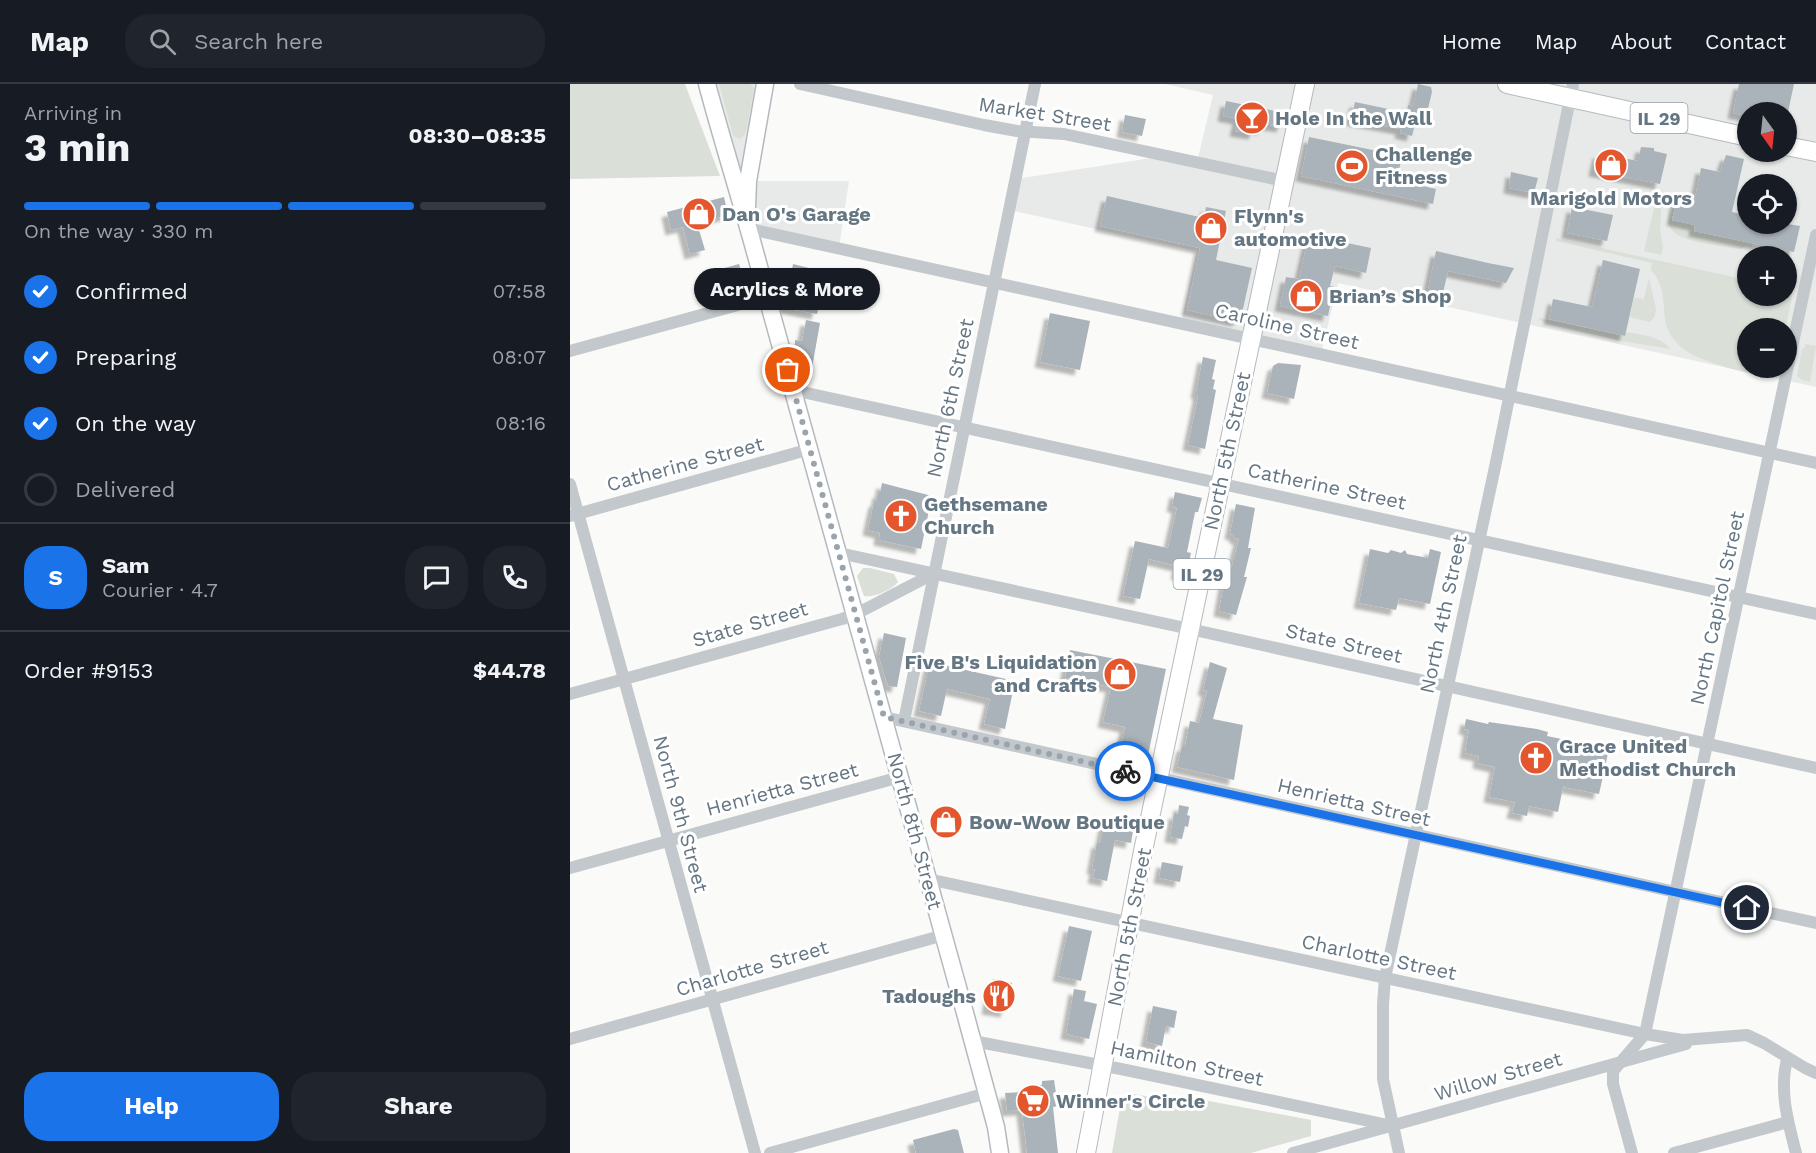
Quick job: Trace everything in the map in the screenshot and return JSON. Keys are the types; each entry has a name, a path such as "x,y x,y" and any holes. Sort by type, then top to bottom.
{"main road":[{"path":"1297,84 1300,106"},
{"name":"North 5th Street","path":"1086,1153 1159,778 1305,84"},
{"path":"1300,106 1316,84"},
{"name":"IL 29","path":"1507,84 1572,91 1737,134"},
{"path":"1797,148 1816,152"},
{"name":"North 5th Street","path":"1077,1153 1086,1111 1102,1066"}],"street":[{"name":"North 8th Street","path":"707,84 741,208 750,229 944,935 996,1127 1000,1153"},
{"path":"750,229 746,192 765,84"},
{"name":"Market Street","path":"800,84 984,125 1064,134 1284,181"},
{"name":"North 6th Street","path":"904,721 1035,84"},
{"name":"North 4th Street","path":"1399,1153 1383,1079 1385,978 1572,91"},
{"name":"Caroline Street","path":"750,229 1816,463"},
{"name":"North Capitol Street","path":"1646,1034 1816,235"},
{"path":"570,351 767,297"},
{"name":"Catherine Street","path":"793,390 1816,614"},
{"name":"Catherine Street","path":"574,515 810,449"},
{"name":"North 9th Street","path":"570,484 574,515 624,680 755,1153"},
{"name":"State Street","path":"839,553 1190,628 1816,768"},
{"name":"State Street","path":"570,694 856,614 933,574"},
{"name":"Henrietta Street","path":"884,717 1816,923"},
{"name":"Henrietta Street","path":"570,868 900,777"},
{"name":"Charlotte Street","path":"928,879 1672,1039 1747,1035 1764,1043 1787,1059 1816,1072"},
{"name":"Charlotte Street","path":"570,1039 944,935"},
{"path":"1632,1153 1612,1077 1618,1063 1646,1034"},
{"name":"Willow Street","path":"1293,1153 1644,1054 1713,1038"},
{"name":"Hamilton Street","path":"973,1041 1392,1126"},
{"path":"1787,1059 1782,1084 1796,1153"},
{"path":"770,1153 987,1093"},
{"path":"1674,1153 1788,1122"},
{"name":"North 8th Street","path":"996,1127 1006,1153"}],"shaded area":[{"path":"570,84 685,84 720,176 570,179"},
{"path":"707,84 765,84 748,181 849,181 839,248 750,229"},
{"path":"719,84 750,84 754,88 746,132 741,139 733,135"},
{"path":"1165,84 1816,84 1816,387 1775,378 1797,378 1797,318 1737,318 1737,370 1338,283 1321,354 1181,323 1197,251 1009,210 1016,179 1164,156 1197,162 1213,95"},
{"path":"1657,196 1662,197 1660,229 1663,248 1661,255 1644,251"},
{"path":"1670,198 1677,200 1672,219 1695,225 1694,231 1753,243 1752,246 1737,246 1737,249 1685,238 1672,230 1668,223"},
{"path":"1556,238 1737,278 1737,306 1790,306 1788,318 1737,318 1737,370 1719,365 1688,352 1669,332 1660,285 1651,270 1652,263 1556,241"},
{"path":"1649,278 1656,309 1655,316 1650,322 1630,317 1634,298 1644,299"},
{"path":"1539,318 1625,336 1626,332 1644,335 1662,341 1671,349 1622,341 1552,325"},
{"path":"1805,344 1816,346 1810,382 1797,376 1802,349 1805,348"},
{"path":"863,568 894,574 898,582 882,593 864,596 857,576"},
{"path":"1134,1094 1172,1101 1182,1096 1311,1120 1311,1136 1251,1153 1112,1153 1121,1102 1125,1097"}],"building":[{"path":"1418,84 1431,87 1432,92 1425,121 1416,120 1412,136 1400,133 1401,129 1351,120 1355,102 1407,113 1408,105 1413,106"},
{"path":"1739,84 1794,84 1790,102 1737,102 1737,114 1733,113"},
{"path":"1226,101 1285,113 1282,127 1264,124 1262,130 1256,128 1254,134 1235,131 1238,119 1223,116"},
{"path":"1125,115 1146,119 1142,136 1122,132"},
{"path":"1309,137 1402,156 1397,180 1436,189 1433,204 1301,176"},
{"path":"1641,147 1654,148 1654,151 1667,154 1660,184 1594,171 1598,153 1638,161"},
{"path":"1726,155 1737,157 1737,162 1743,162 1741,174 1737,174 1737,190 1732,212 1737,213 1737,234 1797,234 1797,226 1800,226 1795,246 1765,246 1694,231 1695,225 1672,220 1677,200 1694,203 1701,168 1720,172"},
{"path":"1511,172 1538,178 1534,193 1509,188"},
{"path":"1107,196 1204,218 1206,207 1226,211 1216,260 1252,268 1241,318 1236,321 1187,310 1200,248 1100,226"},
{"path":"724,197 728,215 697,223 705,250 690,254 683,227 671,230 667,212"},
{"path":"1572,207 1613,215 1607,241 1567,233"},
{"path":"1309,235 1371,248 1366,273 1335,266 1330,286 1334,287 1328,316 1280,306 1286,277 1299,279"},
{"path":"1436,251 1514,268 1506,283 1448,271 1443,293 1428,290"},
{"path":"1603,260 1640,269 1625,336 1549,319 1553,299 1592,307"},
{"path":"739,264 742,274 724,279 721,269"},
{"path":"793,264 821,271 815,300 820,301 817,314 785,308"},
{"path":"1050,313 1090,321 1080,370 1040,362"},
{"path":"806,320 820,323 810,379 801,371 795,349 795,340 802,341"},
{"path":"1203,357 1216,360 1212,379 1215,380 1213,389 1216,390 1205,449 1188,445"},
{"path":"1278,363 1301,365 1294,399 1267,393 1273,366"},
{"path":"882,483 932,496 921,549 879,540 880,533 868,530 874,502 880,493"},
{"path":"1175,492 1202,498 1198,512 1195,512 1187,552 1191,553 1186,577 1176,574 1178,566 1149,559 1140,599 1123,596 1135,541 1168,548 1177,508 1172,506"},
{"path":"1236,504 1255,508 1248,548 1251,548 1244,577 1247,577 1236,615 1219,611 1226,572 1230,573 1239,539 1230,534"},
{"path":"1370,549 1388,553 1391,550 1401,553 1405,550 1407,554 1428,558 1430,549 1441,552 1430,604 1399,598 1396,610 1359,603"},
{"path":"884,633 906,638 897,687 888,686 879,657"},
{"path":"1070,650 1166,669 1147,760 1119,754 1125,727 1103,722 1111,687 1065,678"},
{"path":"930,662 1015,681 1005,729 984,724 990,699 947,689 941,716 919,711"},
{"path":"1210,662 1227,668 1213,719 1243,725 1234,780 1177,767 1182,746 1185,746 1190,721 1199,723 1207,691 1203,690"},
{"path":"1466,719 1488,724 1489,722 1537,729 1548,732 1547,736 1609,749 1599,794 1563,787 1558,812 1529,806 1527,816 1512,813 1515,802 1489,797 1495,767 1478,763 1479,756 1465,753 1469,730 1464,729"},
{"path":"1179,805 1189,807 1187,815 1190,816 1182,839 1170,837 1174,813 1178,814"},
{"path":"1105,820 1134,825 1131,843 1115,840 1107,881 1093,878 1095,869 1092,869 1097,842 1100,843"},
{"path":"1162,862 1183,866 1180,882 1159,878"},
{"path":"1069,926 1092,931 1081,981 1058,976"},
{"path":"993,979 1012,983 1006,1012 987,1009"},
{"path":"1074,989 1086,991 1084,1001 1097,1004 1089,1039 1066,1034"},
{"path":"1153,1006 1177,1011 1174,1028 1166,1026 1162,1046 1146,1042"},
{"path":"1054,1080 1058,1106 1053,1107 1058,1153 1027,1153 1022,1110 1007,1111 1005,1093 1024,1092 1023,1087 1042,1085 1042,1081"},
{"path":"954,1129 958,1130 964,1153 916,1153 913,1140"}],"way so far":[{"path":"788,370 884,717 1125,771"}],"place":[{"name":"Hole In the Wall","path":"1252,118"},
{"name":"Marigold Motors","path":"1611,165"},
{"name":"Challenge Fitness","path":"1352,166"},
{"name":"Dan O's Garage","path":"699,214"},
{"name":"Flynn's automotive","path":"1211,228"},
{"name":"Brian’s Shop","path":"1306,296"},
{"name":"Acrylics & More","path":"788,370"},
{"name":"Gethsemane Church","path":"901,516"},
{"name":"Five B's Liquidation and Crafts","path":"1120,674"},
{"name":"Grace United Methodist Church","path":"1536,758"},
{"name":"Bow-Wow Boutique","path":"946,822"},
{"name":"Tadoughs","path":"999,996"},
{"name":"Winner's Circle","path":"1033,1101"}],"route":[{"path":"1125,771 1747,908"}]}
